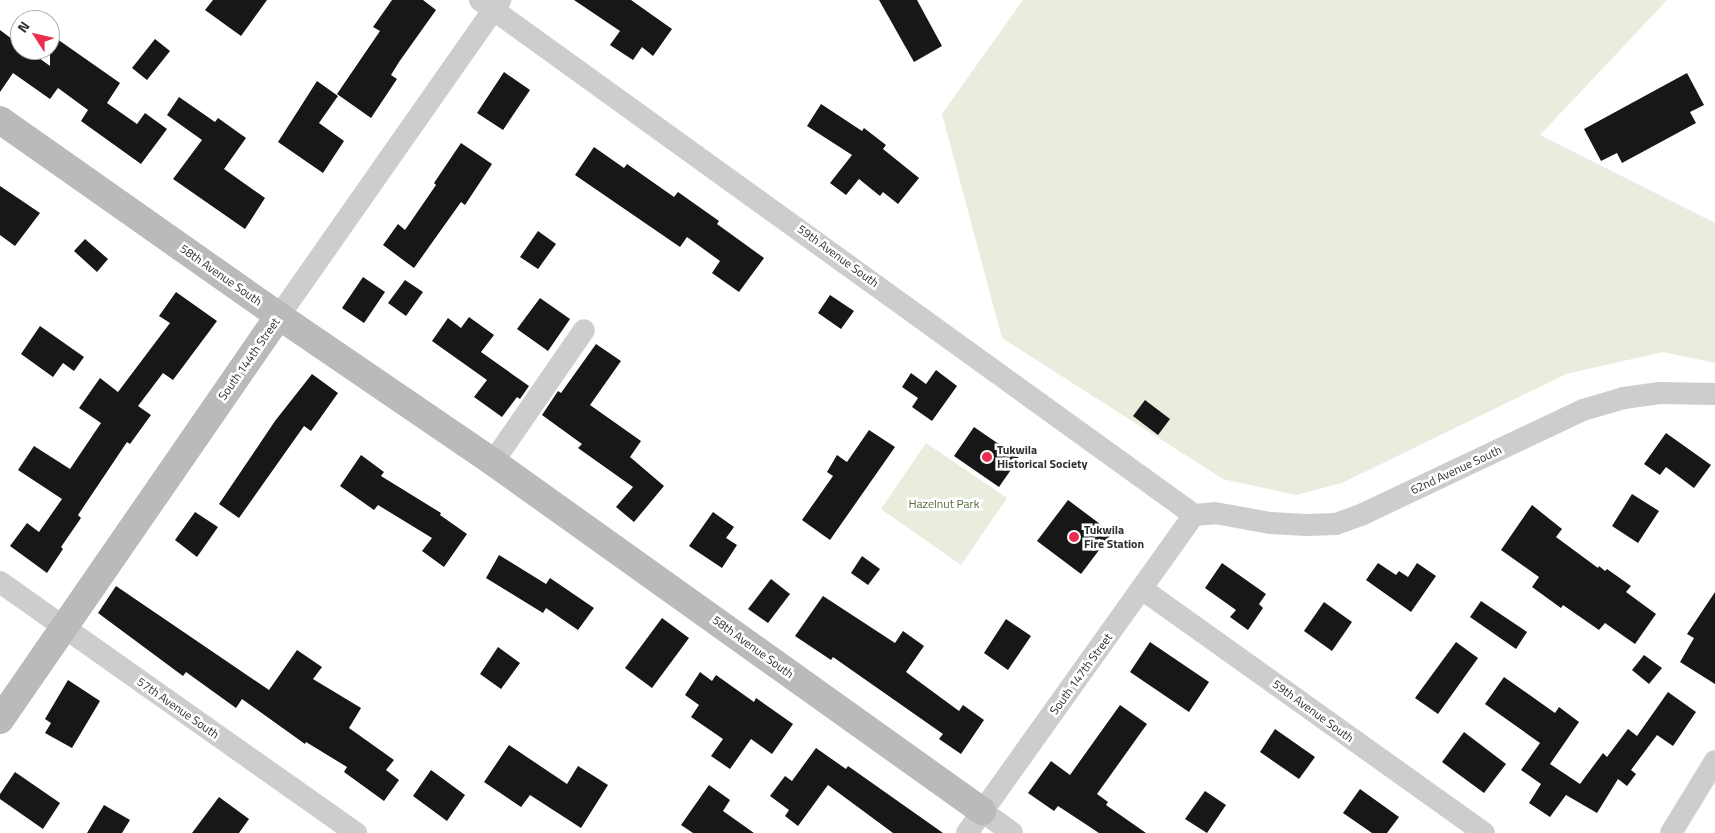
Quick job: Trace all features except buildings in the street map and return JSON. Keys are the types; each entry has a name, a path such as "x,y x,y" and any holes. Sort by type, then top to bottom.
{"street":[{"name":"South 144th Street","path":"0,720 279,316 491,3"},
{"name":"59th Avenue South","path":"491,3 1194,514"},
{"name":"58th Avenue South","path":"0,120 279,316 493,462 974,822 1012,833"},
{"path":"493,462 584,330"},
{"name":"62nd Avenue South","path":"1194,514 1215,513 1270,523 1307,526 1336,524 1363,514 1583,410 1624,398 1660,394 1715,394"},
{"name":"South 147th Street","path":"974,822 1194,514"},
{"name":"57th Avenue South","path":"0,582 356,833"},
{"name":"59th Avenue South","path":"1142,589 1484,833"},
{"path":"1672,833 1715,761"}],"green space":[{"path":"1023,0 1667,0 1540,135 1715,223 1715,363 1663,352 1566,374 1342,483 1296,495 1223,479 1002,338 942,114"},
{"name":"Hazelnut Park","path":"926,443 1007,498 961,565 881,509"}],"place":[{"name":"Tukwila Historical Society","path":"987,457"},
{"name":"Tukwila Fire Station","path":"1074,537"}]}
